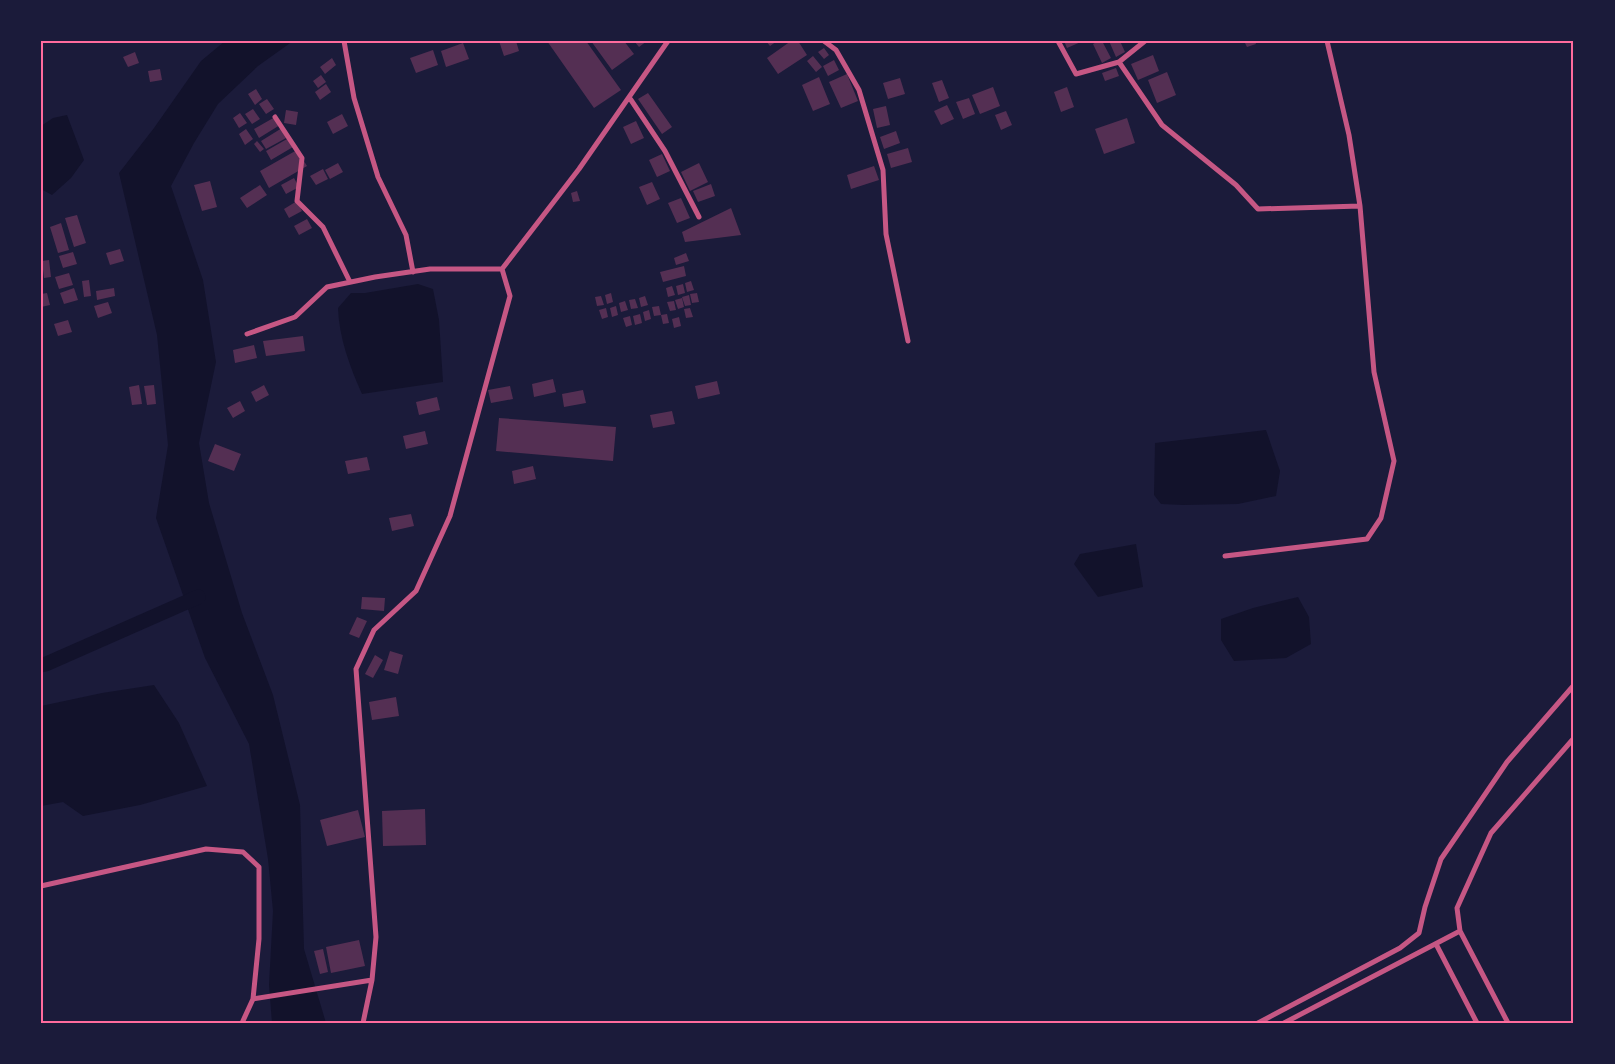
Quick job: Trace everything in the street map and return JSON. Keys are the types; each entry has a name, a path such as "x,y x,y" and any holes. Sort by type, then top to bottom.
{"street":[{"path":"344,41 354,98 378,177 406,235 413,272"},
{"path":"502,269 579,169 668,41"},
{"path":"824,41 836,50 859,90 884,170 886,234 908,340"},
{"path":"1058,41 1076,74 1119,62 1145,41"},
{"path":"1226,556 1367,539 1381,518 1394,461 1374,372 1360,206 1349,135 1327,41"},
{"path":"1119,62 1162,124 1236,185 1258,209 1360,206"},
{"path":"629,97 665,151 699,217"},
{"path":"275,117 302,158 297,202 323,227 350,282"},
{"path":"247,334 296,316 327,287 430,269 502,269"},
{"path":"363,1023 372,980 376,937 356,669 374,630 416,591 450,516 510,296 502,269"},
{"path":"1258,1023 1400,948 1419,932 1424,907 1440,859 1507,762 1574,685"},
{"path":"1508,1023 1460,930 1457,908 1491,833 1574,738"},
{"path":"41,886 206,849 243,852 259,867 259,939 253,999 242,1023"},
{"path":"1284,1023 1460,930"},
{"path":"1436,944 1477,1023"},
{"path":"253,999 372,980"}],"shaded area":[{"path":"225,41 293,41 258,66 218,104 171,186 203,280 216,362 199,443 209,503 242,613 273,695 300,805 304,949 326,1023 272,1023 269,985 273,911 268,859 249,744 205,658 156,518 168,445 157,335 119,173 154,128 201,61"},
{"path":"67,115 84,160 71,178 52,195 41,189 41,126 53,118"},
{"path":"418,284 433,289 439,320 443,382 362,394 346,352 340,330 338,308 351,293 365,293"},
{"path":"1266,430 1280,471 1276,496 1238,504 1183,505 1161,504 1154,495 1155,443"},
{"path":"1136,544 1143,587 1098,597 1074,564 1080,554"},
{"path":"1298,597 1309,617 1311,644 1286,658 1234,661 1221,640 1221,619 1253,608"},
{"path":"154,685 179,723 207,786 140,805 83,816 63,802 41,806 41,706 102,693"}],"building":[{"path":"499,41 516,41 519,51 504,56"},
{"path":"547,41 586,41 621,90 594,108"},
{"path":"591,41 624,41 634,54 612,70"},
{"path":"634,41 647,41 639,47"},
{"path":"766,41 777,41 770,46"},
{"path":"791,41 798,41 807,55 778,74 767,58"},
{"path":"1064,41 1083,41 1067,48"},
{"path":"1102,41 1111,58 1102,63 1093,44"},
{"path":"1109,41 1120,41 1125,52 1116,57"},
{"path":"1244,41 1255,41 1256,44 1247,47"},
{"path":"463,43 469,59 446,67 441,51"},
{"path":"824,48 829,55 824,59 818,52"},
{"path":"433,50 438,65 416,73 410,58"},
{"path":"135,52 139,63 128,67 123,57"},
{"path":"1153,55 1159,71 1138,80 1131,64"},
{"path":"813,56 822,67 816,72 807,61"},
{"path":"332,58 336,65 325,74 320,67"},
{"path":"834,60 839,70 828,76 823,66"},
{"path":"1116,68 1119,76 1105,81 1102,73"},
{"path":"160,69 162,80 150,82 148,71"},
{"path":"1167,72 1176,95 1157,103 1148,80"},
{"path":"847,74 858,101 841,108 829,82"},
{"path":"321,75 326,82 318,88 313,81"},
{"path":"819,77 830,104 813,111 802,85"},
{"path":"900,78 905,94 888,99 883,83"},
{"path":"942,80 949,98 939,102 932,83"},
{"path":"326,84 331,92 320,100 315,92"},
{"path":"993,87 1000,106 980,114 972,95"},
{"path":"1067,87 1074,107 1061,112 1054,92"},
{"path":"256,89 262,99 255,105 248,94"},
{"path":"648,93 672,127 662,134 638,99"},
{"path":"969,98 975,114 963,119 956,102"},
{"path":"267,99 274,109 266,114 259,104"},
{"path":"947,105 954,119 941,125 934,111"},
{"path":"886,106 890,125 877,128 873,109"},
{"path":"253,109 260,119 252,124 245,114"},
{"path":"286,110 298,112 296,125 284,123"},
{"path":"1006,111 1012,125 1001,130 995,115"},
{"path":"240,113 247,123 239,128 233,118"},
{"path":"342,114 348,126 333,134 327,122"},
{"path":"275,117 280,125 259,138 254,129"},
{"path":"1127,118 1135,143 1104,154 1095,129"},
{"path":"636,121 644,138 631,144 623,127"},
{"path":"282,128 288,137 266,149 261,141"},
{"path":"246,129 253,139 245,145 239,134"},
{"path":"896,131 900,143 884,149 880,137"},
{"path":"287,139 293,147 271,160 266,151"},
{"path":"257,141 264,149 260,152 254,144"},
{"path":"908,148 912,162 891,168 887,154"},
{"path":"297,150 307,166 269,188 260,171"},
{"path":"662,154 670,171 657,177 649,160"},
{"path":"338,163 343,172 330,179 325,170"},
{"path":"699,163 708,182 690,191 681,172"},
{"path":"874,166 879,180 851,189 847,175"},
{"path":"323,169 328,179 316,185 310,176"},
{"path":"294,178 299,187 286,194 281,185"},
{"path":"210,181 217,207 202,211 194,185"},
{"path":"652,182 660,199 647,205 639,187"},
{"path":"711,184 715,196 698,202 693,191"},
{"path":"260,185 267,195 247,208 240,198"},
{"path":"577,191 580,201 573,202 571,193"},
{"path":"681,198 690,218 677,223 668,203"},
{"path":"297,201 302,211 289,218 284,209"},
{"path":"731,208 741,235 685,242 682,232"},
{"path":"77,215 86,243 74,247 65,218"},
{"path":"307,219 312,228 299,235 294,226"},
{"path":"61,223 69,250 58,253 50,227"},
{"path":"120,249 124,261 110,265 106,253"},
{"path":"73,252 77,264 63,268 59,256"},
{"path":"686,253 689,261 676,265 674,258"},
{"path":"49,260 51,277 44,278 42,261"},
{"path":"684,266 686,276 663,282 660,272"},
{"path":"69,273 73,285 59,289 55,277"},
{"path":"89,280 91,296 84,297 82,281"},
{"path":"691,281 694,290 687,292 685,283"},
{"path":"683,284 685,293 678,295 676,286"},
{"path":"672,286 675,295 668,297 666,288"},
{"path":"74,288 78,300 64,304 60,293"},
{"path":"114,288 115,296 97,300 96,291"},
{"path":"47,293 50,305 41,307 41,294"},
{"path":"611,293 613,302 607,304 605,295"},
{"path":"697,293 699,302 692,303 690,294"},
{"path":"689,295 691,305 685,306 682,297"},
{"path":"601,296 604,305 597,306 595,297"},
{"path":"645,296 648,305 641,307 639,298"},
{"path":"682,298 684,307 678,309 675,300"},
{"path":"635,299 638,308 631,309 629,300"},
{"path":"625,301 628,310 621,312 619,303"},
{"path":"674,301 676,310 670,311 667,302"},
{"path":"108,302 112,313 98,318 94,306"},
{"path":"616,306 618,315 612,317 610,308"},
{"path":"659,306 661,315 654,316 652,307"},
{"path":"606,308 608,317 602,319 599,310"},
{"path":"690,308 693,317 686,318 684,309"},
{"path":"649,310 651,319 645,321 643,312"},
{"path":"640,314 642,323 635,325 633,316"},
{"path":"667,314 669,323 663,324 661,315"},
{"path":"630,316 632,325 626,327 623,318"},
{"path":"679,317 681,326 674,328 672,319"},
{"path":"68,320 72,332 58,336 54,324"},
{"path":"303,336 305,351 266,356 263,341"},
{"path":"254,345 257,358 235,363 233,350"},
{"path":"553,379 556,392 534,397 532,384"},
{"path":"717,381 720,394 698,399 695,386"},
{"path":"139,385 142,404 132,405 129,387"},
{"path":"154,385 156,404 147,405 144,386"},
{"path":"264,385 269,395 256,402 251,392"},
{"path":"510,386 513,399 491,403 488,390"},
{"path":"583,390 586,403 564,407 562,394"},
{"path":"437,397 440,410 419,415 416,402"},
{"path":"240,401 245,411 233,418 227,408"},
{"path":"672,411 675,424 653,428 650,415"},
{"path":"499,418 616,427 613,461 496,451"},
{"path":"425,431 428,444 406,449 403,436"},
{"path":"215,444 241,454 234,471 208,461"},
{"path":"367,457 370,470 348,474 345,461"},
{"path":"533,466 536,479 514,484 512,471"},
{"path":"411,514 414,526 392,531 389,518"},
{"path":"362,597 385,598 384,611 361,609"},
{"path":"357,617 367,621 359,638 349,634"},
{"path":"390,651 403,655 398,674 384,670"},
{"path":"375,655 383,660 373,678 365,674"},
{"path":"396,697 399,716 372,720 369,702"},
{"path":"425,809 426,845 383,846 382,811"},
{"path":"358,810 365,837 327,846 320,820"},
{"path":"359,940 365,966 331,973 326,947"},
{"path":"323,949 328,972 320,974 314,951"}],"waterway":[{"path":"41,665 198,597"}]}
